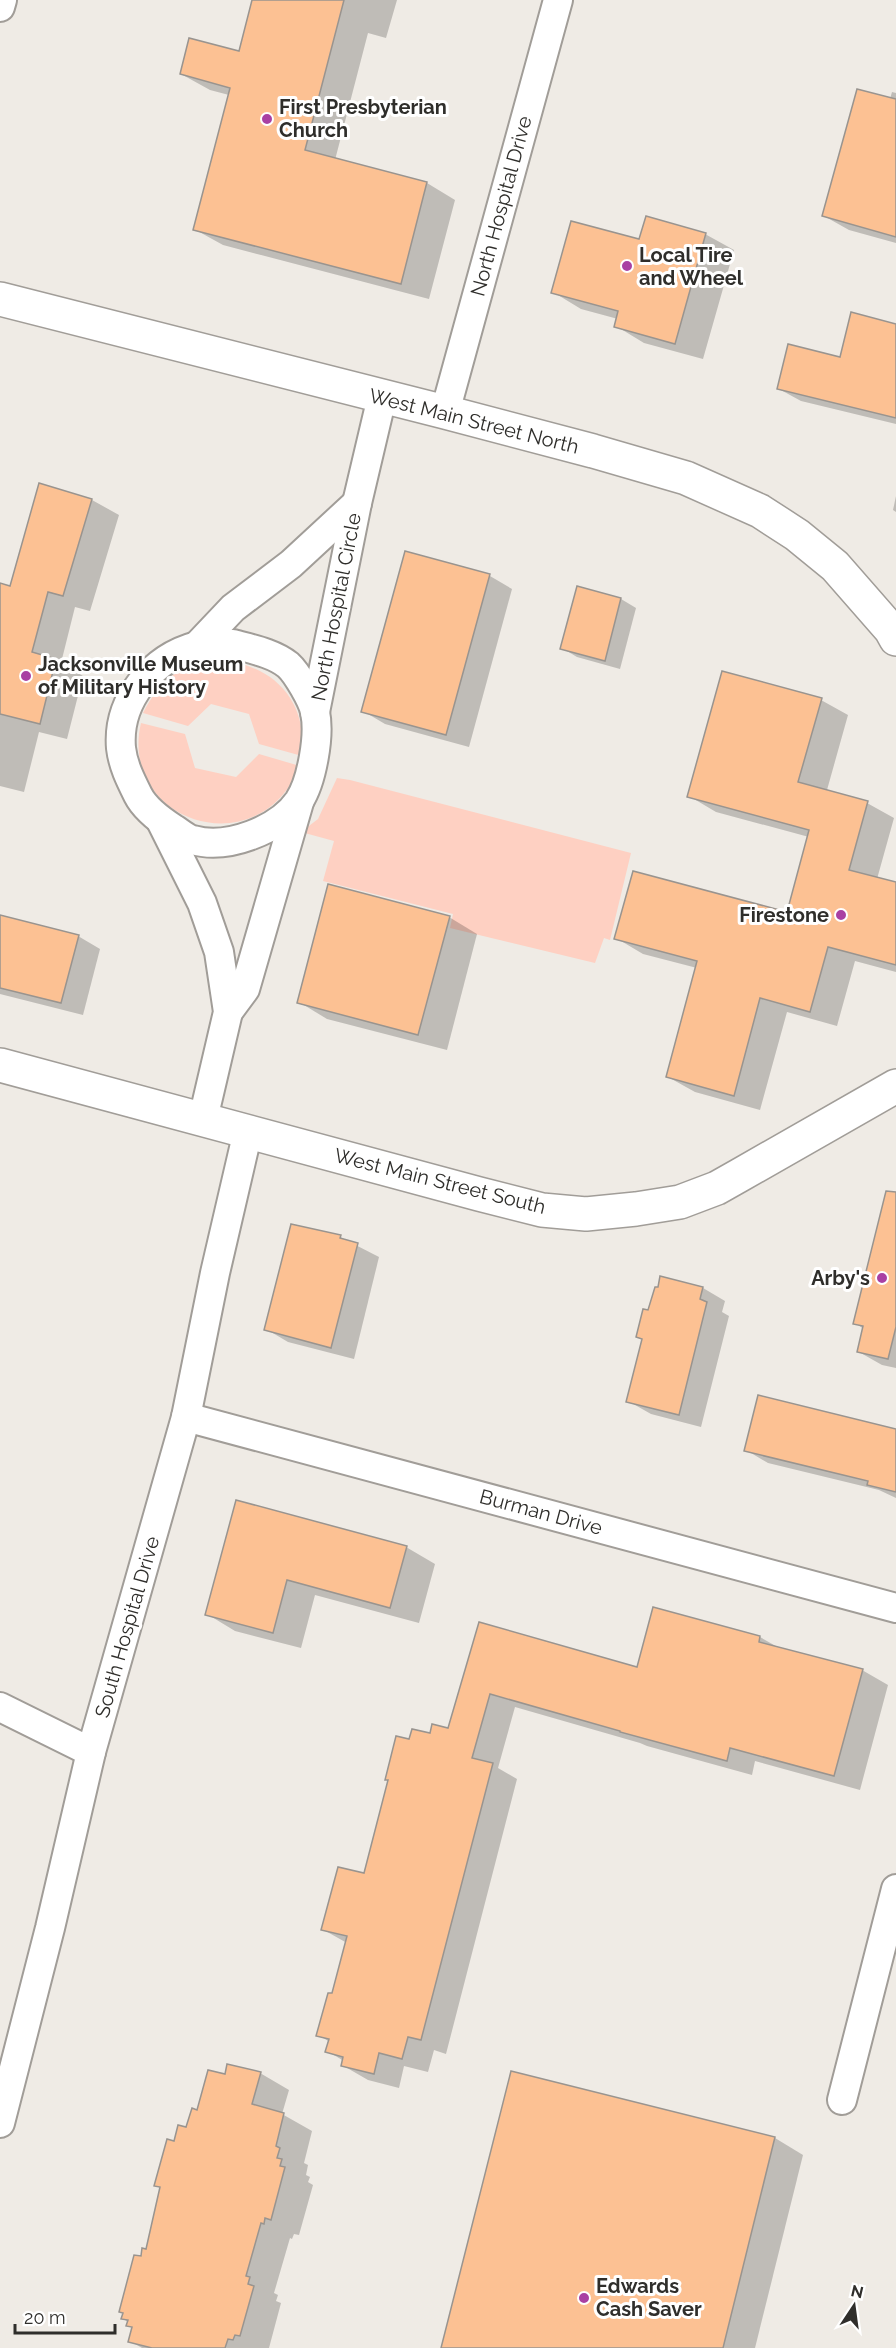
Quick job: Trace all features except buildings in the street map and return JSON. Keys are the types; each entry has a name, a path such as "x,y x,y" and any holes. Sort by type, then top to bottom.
{"main road":[{"name":"West Main Street North","path":"0,299 445,412 686,478 750,506 797,535 835,566 891,630 896,639"},
{"name":"West Main Street South","path":"0,1065 542,1210 586,1214 680,1203 717,1188 896,1086"}],"street":[{"path":"0,8 2,0"},
{"name":"North Hospital Drive","path":"445,412 558,0"},
{"name":"North Hospital Circle","path":"228,1012 245,989 299,800 314,763 315,712 357,503 382,397"},
{"name":"North Hospital Circle","path":"197,646 233,608 291,564 357,503"},
{"name":"North Hospital Circle","path":"299,800 285,817 244,838 223,842 192,840 161,820 140,800 126,771 121,746 124,715 135,690 162,662 197,646 233,644 261,651 288,666 303,686 315,712"},
{"name":"North Hospital Circle","path":"161,820 202,903 219,952 228,1012 203,1119"},
{"name":"South Hospital Drive","path":"0,2123 50,1928 91,1752 186,1417 215,1273 248,1131"},
{"name":"Burman Drive","path":"186,1417 896,1608"},
{"path":"0,1707 91,1752"},
{"path":"842,2100 896,1889"}],"shaded area":[{"path":"218,660 238,663 255,669 270,677 283,688 293,702 299,718 302,756 259,744 249,714 211,704 188,726 143,713 157,691 173,675 193,665"},
{"path":"141,723 185,734 195,768 236,777 259,754 300,766 280,797 255,816 226,823 196,820 170,807 150,786 140,757"},
{"path":"337,778 631,853 610,940 604,938 595,963 450,928 453,914 323,881 334,841 301,832 318,819"}],"place":[{"name":"First Presbyterian Church","path":"267,119"},
{"name":"Local Tire and Wheel","path":"627,266"},
{"name":"Jacksonville Museum of Military History","path":"26,676"},
{"name":"Firestone","path":"841,915"},
{"name":"Arby's","path":"882,1278"},
{"name":"Edwards Cash Saver","path":"584,2298"}]}
